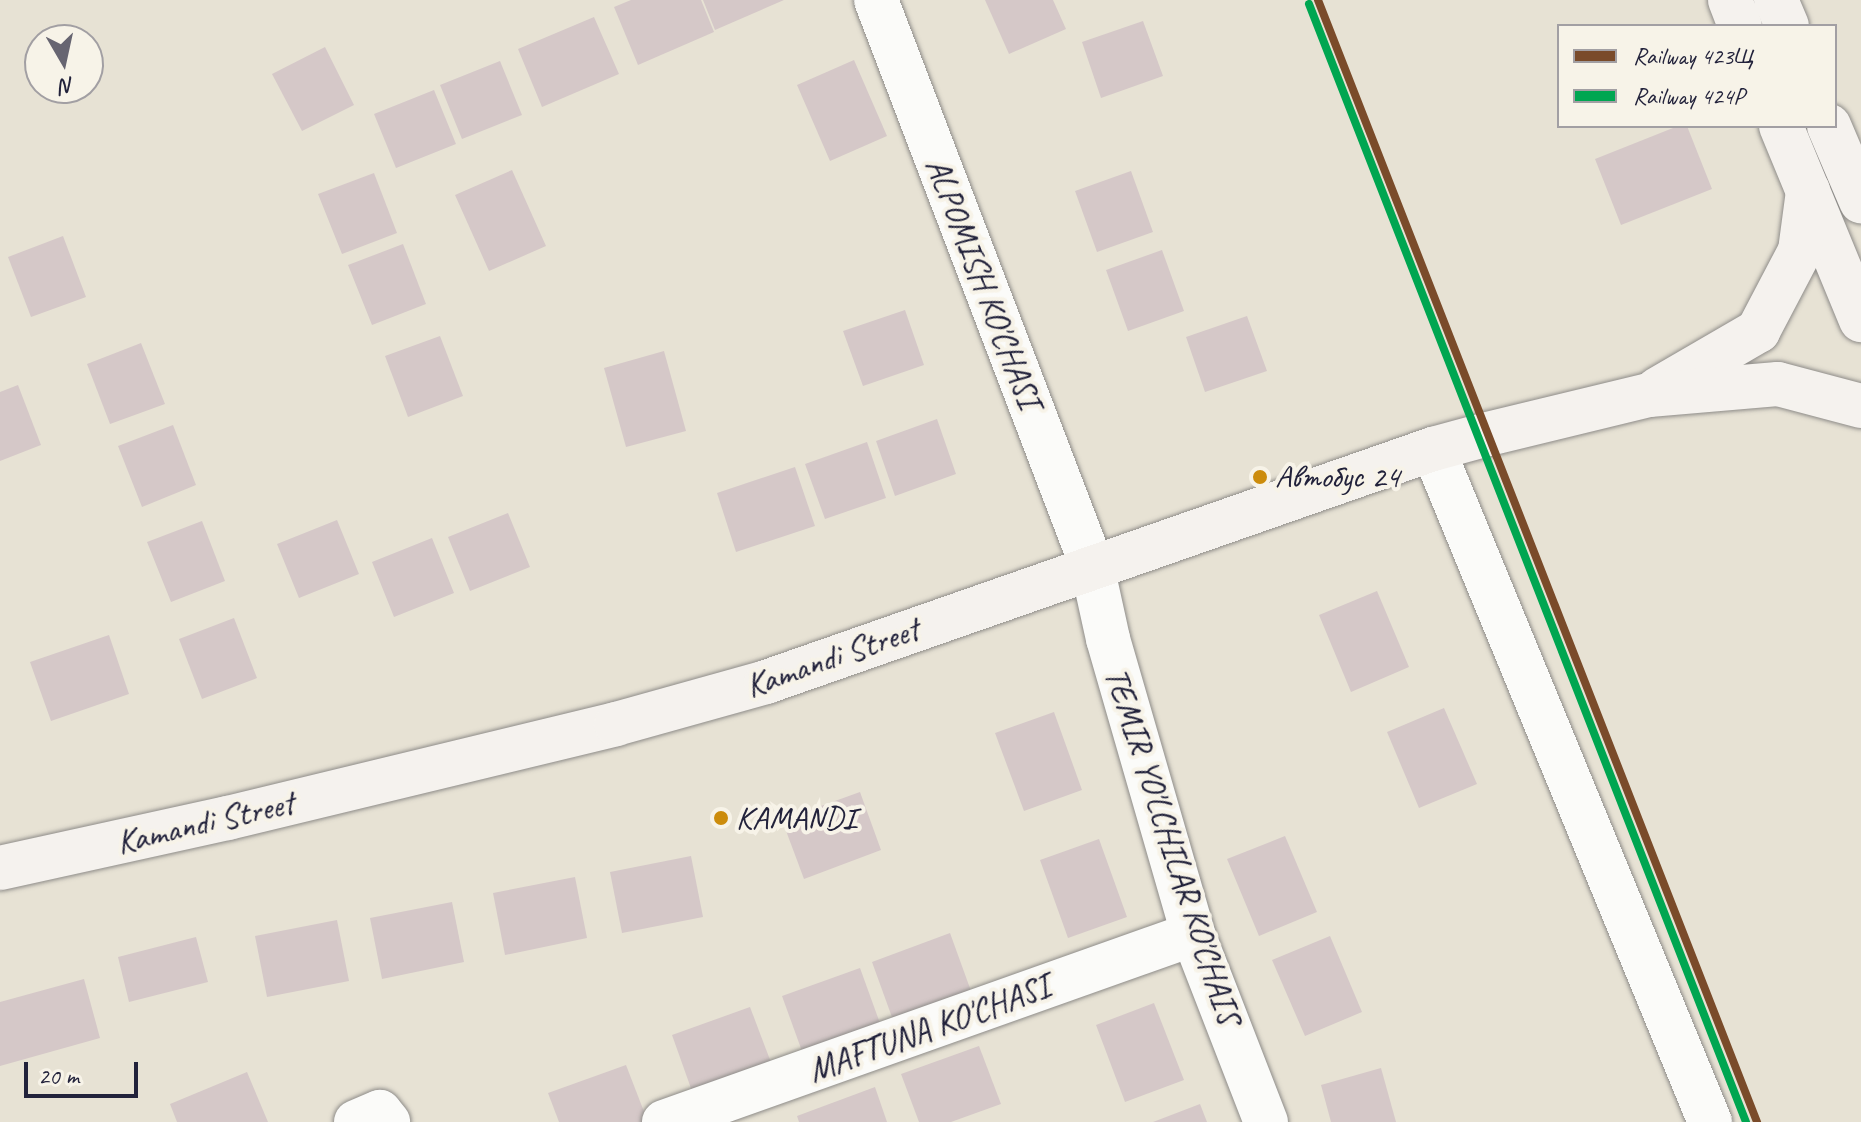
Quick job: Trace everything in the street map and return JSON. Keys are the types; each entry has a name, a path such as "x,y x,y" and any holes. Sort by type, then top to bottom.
{"main road":[{"path":"1730,0 1739,24"},
{"path":"1776,0 1786,24"},
{"path":"1782,128 1861,320"},
{"path":"1830,128 1858,190"},
{"name":"Kamandi Street","path":"1649,395 1758,331 1800,251 1808,191"},
{"name":"Kamandi Street","path":"0,868 228,818 616,724 766,682 1433,449 1649,395 1778,384 1861,406"}],"street":[{"name":"ALPOMISH KO'CHASI","path":"876,0 1092,566"},
{"path":"1433,449 1710,1122"},
{"name":"TEMIR YO'LCHILAR KO'CHAIS","path":"1092,566 1108,639 1193,934 1266,1122"},
{"name":"MAFTUNA KO'CHASI","path":"664,1122 1193,934"},
{"path":"356,1122 380,1112 388,1122"}],"building":[{"path":"631,0 701,0 714,32 638,65 614,7"},
{"path":"703,0 784,0 715,30"},
{"path":"985,0 1053,0 1066,29 1009,54"},
{"path":"594,17 619,74 542,107 518,49"},
{"path":"1143,21 1163,76 1101,98 1082,42"},
{"path":"325,47 354,105 302,131 272,74"},
{"path":"854,60 887,136 830,161 797,85"},
{"path":"500,61 522,115 462,139 440,85"},
{"path":"434,90 456,144 396,168 374,114"},
{"path":"1673,128 1688,128 1712,189 1621,225 1595,159"},
{"path":"512,170 546,246 489,271 455,195"},
{"path":"1131,171 1153,232 1097,252 1075,191"},
{"path":"374,173 397,233 342,254 318,194"},
{"path":"63,236 86,297 31,317 8,257"},
{"path":"403,244 426,304 372,325 348,265"},
{"path":"1162,250 1184,311 1128,331 1106,270"},
{"path":"905,310 924,365 863,386 843,331"},
{"path":"1247,316 1267,371 1205,392 1186,337"},
{"path":"440,336 463,396 408,417 385,356"},
{"path":"141,343 165,404 110,424 87,364"},
{"path":"664,351 686,431 626,447 604,368"},
{"path":"18,385 41,445 0,461 0,392"},
{"path":"937,419 956,474 895,496 876,441"},
{"path":"173,425 196,485 142,507 118,446"},
{"path":"867,442 886,498 825,519 805,464"},
{"path":"795,467 815,526 736,552 717,493"},
{"path":"508,513 530,567 470,591 448,537"},
{"path":"337,520 359,574 299,598 277,544"},
{"path":"202,521 225,581 171,602 147,542"},
{"path":"432,538 454,593 394,617 372,562"},
{"path":"1377,591 1409,667 1351,692 1319,615"},
{"path":"234,618 257,678 202,699 179,639"},
{"path":"109,635 129,694 51,721 30,662"},
{"path":"1444,708 1477,784 1419,808 1387,732"},
{"path":"1054,712 1082,790 1024,811 995,733"},
{"path":"860,792 881,850 804,879 782,820"},
{"path":"1285,836 1317,912 1259,936 1227,859"},
{"path":"1099,839 1127,917 1068,938 1040,860"},
{"path":"691,856 703,917 622,933 610,872"},
{"path":"575,877 587,938 505,955 493,893"},
{"path":"452,902 464,962 382,979 370,918"},
{"path":"337,920 349,981 267,997 255,936"},
{"path":"950,933 971,991 893,1020 872,962"},
{"path":"1330,936 1362,1012 1305,1036 1272,960"},
{"path":"196,937 208,982 129,1002 118,957"},
{"path":"860,968 881,1026 803,1054 782,996"},
{"path":"84,979 100,1038 0,1066 0,1002"},
{"path":"1154,1003 1184,1080 1125,1102 1096,1025"},
{"path":"750,1007 772,1065 693,1094 672,1035"},
{"path":"979,1046 1001,1104 951,1122 919,1122 901,1074"},
{"path":"626,1065 648,1122 559,1122 548,1093"},
{"path":"1381,1068 1396,1122 1331,1122 1321,1085"},
{"path":"247,1072 268,1122 177,1122 170,1104"},
{"path":"875,1087 887,1122 799,1122 797,1116"},
{"path":"1200,1104 1207,1122 1153,1122"}],"rail line":[{"name":"423Щ","path":"1318,0 1757,1122"},
{"name":"424Р","path":"1309,4 1746,1122"}],"place":[{"name":"Автобус 24","path":"1260,477"},
{"name":"KAMANDI","path":"721,818"}]}
